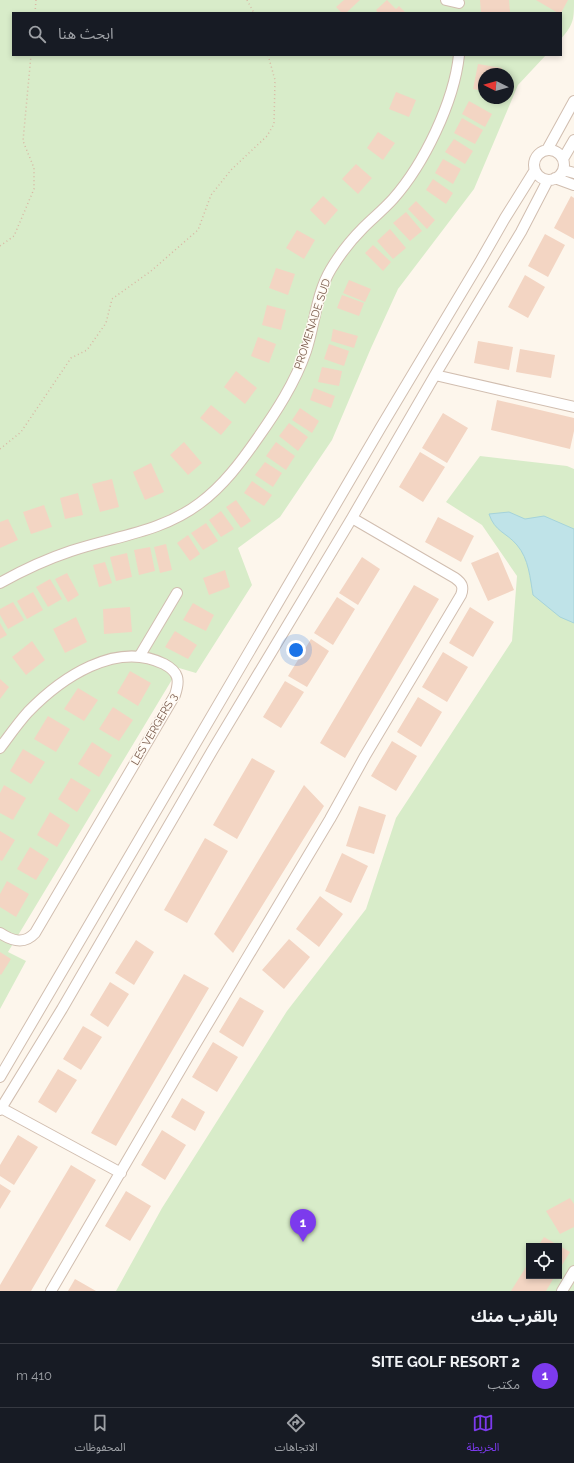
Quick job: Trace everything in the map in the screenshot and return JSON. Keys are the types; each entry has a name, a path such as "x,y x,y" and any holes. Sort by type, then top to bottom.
{"street":[{"path":"446,0 459,5"},
{"name":"PROMENADE SUD","path":"0,583 35,565 70,551 166,524 200,504 233,472 272,418 295,377 306,351 322,288 330,271 358,233 392,200 418,165 445,109 454,81 459,56"},
{"path":"574,102 547,150 537,155 534,162 535,170 539,176 574,185"},
{"path":"121,1172 1,1109 62,1010 212,751 352,518 552,179 563,170 563,159 574,140"},
{"path":"547,150 556,152 563,159"},
{"path":"0,1077 381,427 535,170"},
{"path":"563,170 574,173"},
{"path":"435,375 574,407"},
{"path":"50,1291 461,596 463,586 455,578 352,518"},
{"path":"140,657 177,593"},
{"name":"LES VERGERS 3","path":"0,748 28,712 68,680 90,667 110,660 140,657 156,660 167,666 173,671 178,679 175,694 35,933 23,941 14,940 0,933"},
{"path":"562,1291 574,1271"}],"path":[{"path":"35,12 36,0"},
{"path":"247,0 253,12"},
{"path":"0,246 14,236 34,189 34,168 23,141 31,56"},
{"path":"0,449 21,432 71,358 87,350 106,323 112,299 151,271 198,230 211,195 231,170 267,136 274,124 275,80 268,56"}],"green space":[{"path":"0,0 574,0 574,12 571,25 562,38 562,12 12,12 12,56 545,56 518,85 514,94 514,68 478,68 478,104 510,104 474,189 398,289 332,440 280,517 238,548 252,585 196,673 179,668 8,952 26,961 0,1009"},
{"path":"480,456 567,466 574,469 574,1291 116,1291 162,1208 287,1011 366,909 396,818 512,641 517,576 482,525 446,502"}],"water":[{"path":"509,512 525,519 544,516 574,529 574,623 560,617 533,595 527,562 521,550 494,525 489,514"}],"building":[{"path":"344,0 360,0 347,12 341,12 336,7"},
{"path":"387,0 396,9 399,6 405,12 377,12 376,10"},
{"path":"480,0 509,0 510,12 481,12"},
{"path":"536,0 568,0 562,12 556,12"},
{"path":"478,64 502,68 478,68 478,90 473,89"},
{"path":"396,92 416,100 409,117 389,109"},
{"path":"469,101 492,114 485,127 462,114"},
{"path":"462,118 483,130 475,144 454,133"},
{"path":"378,132 395,143 383,160 367,148"},
{"path":"454,139 473,151 465,164 445,152"},
{"path":"443,159 461,169 453,184 435,173"},
{"path":"356,164 372,178 358,194 342,179"},
{"path":"433,179 453,193 446,204 426,190"},
{"path":"323,196 338,210 325,225 310,210"},
{"path":"571,196 574,198 574,239 554,228"},
{"path":"416,201 435,220 427,229 408,209"},
{"path":"406,212 422,231 410,241 393,223"},
{"path":"390,229 406,248 393,259 377,241"},
{"path":"297,230 315,240 304,259 286,248"},
{"path":"545,234 565,245 548,277 528,266"},
{"path":"373,245 391,262 383,271 365,253"},
{"path":"276,268 295,274 288,295 269,288"},
{"path":"525,275 545,287 528,318 508,307"},
{"path":"349,280 371,289 365,302 343,293"},
{"path":"342,295 364,303 359,316 337,308"},
{"path":"267,305 286,310 281,330 262,325"},
{"path":"333,329 358,336 354,348 331,341"},
{"path":"258,337 276,344 269,363 251,356"},
{"path":"478,341 513,347 509,370 474,363"},
{"path":"329,344 349,351 344,366 324,359"},
{"path":"520,349 555,355 551,378 516,372"},
{"path":"322,367 342,371 339,386 318,382"},
{"path":"236,371 257,388 245,404 224,387"},
{"path":"314,388 335,396 331,408 310,400"},
{"path":"497,400 574,418 574,431 570,449 491,430"},
{"path":"211,405 232,422 221,435 200,418"},
{"path":"300,408 319,421 312,433 292,420"},
{"path":"443,413 468,428 447,463 422,448"},
{"path":"289,423 308,437 298,451 279,436"},
{"path":"184,442 202,463 188,475 170,455"},
{"path":"276,442 295,456 286,470 266,456"},
{"path":"420,452 445,467 423,502 399,487"},
{"path":"265,462 282,473 273,487 255,475"},
{"path":"151,463 164,492 145,500 133,472"},
{"path":"112,479 119,507 100,512 92,484"},
{"path":"252,481 272,495 264,506 244,493"},
{"path":"78,493 83,515 65,519 60,498"},
{"path":"236,500 251,521 241,528 226,507"},
{"path":"44,505 52,527 31,534 23,512"},
{"path":"221,511 234,529 221,537 209,520"},
{"path":"438,517 474,536 461,562 425,542"},
{"path":"8,519 18,540 0,548 0,522"},
{"path":"206,523 218,541 203,550 191,533"},
{"path":"188,535 200,554 190,561 177,543"},
{"path":"166,544 172,570 160,573 154,547"},
{"path":"150,547 155,571 139,575 134,550"},
{"path":"498,552 514,590 488,601 471,563"},
{"path":"127,553 132,577 116,581 110,557"},
{"path":"362,557 380,569 358,605 339,593"},
{"path":"105,562 112,583 99,587 93,565"},
{"path":"225,570 230,587 209,595 203,578"},
{"path":"67,573 79,595 68,602 55,579"},
{"path":"50,579 62,599 48,607 36,587"},
{"path":"414,585 439,599 345,758 320,743"},
{"path":"33,592 43,610 27,619 17,601"},
{"path":"337,597 355,609 333,645 314,633"},
{"path":"13,602 24,620 8,629 0,615 0,609"},
{"path":"193,603 214,615 206,631 183,620"},
{"path":"130,607 132,632 104,634 103,609"},
{"path":"470,607 494,622 473,657 449,643"},
{"path":"76,617 87,642 65,653 53,629"},
{"path":"0,623 7,635 0,639"},
{"path":"175,631 197,645 188,659 165,647"},
{"path":"311,639 329,651 307,687 288,676"},
{"path":"32,641 45,660 26,675 12,657"},
{"path":"443,652 468,667 447,702 422,687"},
{"path":"130,671 151,683 138,706 117,693"},
{"path":"0,679 9,687 0,699"},
{"path":"285,681 304,692 281,728 263,717"},
{"path":"78,688 98,700 84,721 64,709"},
{"path":"418,697 442,712 421,747 397,732"},
{"path":"113,707 133,720 119,741 99,729"},
{"path":"48,716 70,729 56,752 34,739"},
{"path":"392,741 417,756 396,791 371,776"},
{"path":"92,742 112,755 99,777 78,764"},
{"path":"23,749 45,762 31,784 10,771"},
{"path":"252,758 275,771 237,839 213,825"},
{"path":"71,778 91,790 77,812 58,799"},
{"path":"4,785 26,798 13,820 0,813 0,793"},
{"path":"304,785 324,806 233,953 214,934"},
{"path":"359,806 386,815 374,854 346,846"},
{"path":"50,812 70,825 57,847 37,835"},
{"path":"0,831 15,840 2,861 0,860"},
{"path":"205,838 228,851 187,923 164,910"},
{"path":"30,847 49,859 36,880 17,869"},
{"path":"342,853 368,866 351,903 325,891"},
{"path":"7,881 29,894 16,917 0,907 0,894"},
{"path":"320,896 343,914 319,947 296,929"},
{"path":"289,939 310,957 284,989 262,970"},
{"path":"136,940 154,952 134,985 115,973"},
{"path":"0,952 11,959 1,975 0,974"},
{"path":"184,974 209,988 116,1146 91,1133"},
{"path":"110,982 129,994 108,1027 90,1015"},
{"path":"240,997 264,1011 243,1047 219,1032"},
{"path":"83,1026 102,1037 81,1070 63,1059"},
{"path":"213,1042 238,1057 217,1092 192,1077"},
{"path":"58,1069 77,1080 56,1113 38,1102"},
{"path":"182,1098 205,1112 195,1131 171,1117"},
{"path":"162,1130 186,1145 165,1180 141,1165"},
{"path":"18,1135 38,1147 14,1185 0,1176 0,1165"},
{"path":"71,1165 96,1180 31,1291 0,1291 0,1285"},
{"path":"0,1184 11,1191 0,1209"},
{"path":"126,1191 151,1206 130,1241 105,1226"},
{"path":"570,1198 574,1204 574,1227 560,1234 546,1211"},
{"path":"544,1237 554,1243 540,1243"},
{"path":"562,1247 570,1252 562,1265"},
{"path":"526,1267 526,1279 553,1279 546,1291 511,1291"},
{"path":"75,1279 96,1291 68,1291"}],"place":[{"name":"SITE GOLF RESORT 2","path":"303,1242"}]}
